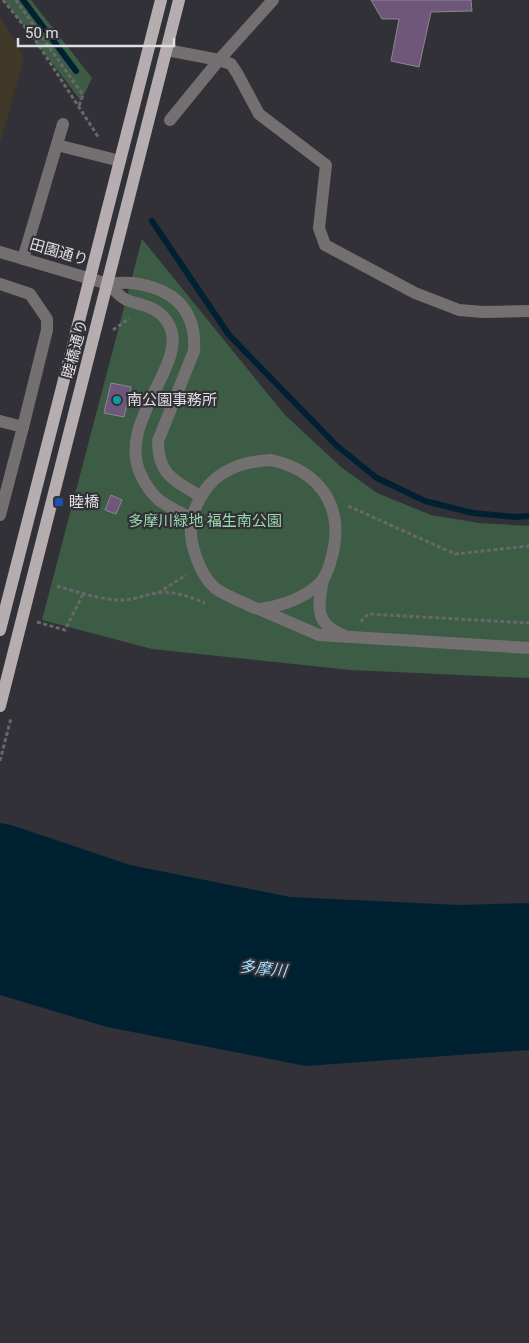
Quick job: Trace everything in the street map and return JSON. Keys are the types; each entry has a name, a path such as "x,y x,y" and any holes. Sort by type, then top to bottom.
{"main road":[{"name":"睦橋通り","path":"0,630 160,0"},
{"name":"睦橋通り","path":"0,706 179,0"}],"street":[{"path":"170,120 219,60 273,0"},
{"path":"167,50 219,60 230,64 237,72 259,114 326,165 319,228 325,245 415,293 459,310 483,312 529,311"},
{"path":"24,259 63,124"},
{"path":"57,145 120,161"},
{"name":"田園通り","path":"0,252 108,284"},
{"path":"108,284 130,282 164,290 178,300 191,320 195,340 194,351 158,441 158,450 162,467 167,474 201,497"},
{"path":"0,284 30,294 47,319 47,330 0,514"},
{"path":"108,284 126,300 158,311 165,317 171,327 174,339 173,346 142,418 136,437 135,455 138,470 146,485 159,500 192,519"},
{"path":"0,420 23,427"},
{"path":"352,638 337,633 323,621 319,611 322,580 333,556 336,538 330,499 314,480 305,473 283,462 271,460 256,461 232,469 211,483 201,497 192,519 192,540 195,554 207,578 215,588 226,595 318,635 352,638 529,648"},
{"path":"259,609 286,604 311,590 322,580"}],"path":[{"path":"3,0 34,38 104,145"},
{"path":"16,0 83,95 79,107"},
{"path":"346,501 348,506 455,554 529,546"},
{"path":"57,586 83,594 120,600 136,599 158,593 193,598"},
{"path":"37,622 65,630 83,594"},
{"path":"352,638 363,618 369,614 529,623"}],"shaded area":[{"path":"0,16 24,57 0,144"}],"green space":[{"path":"4,0 31,0 92,78 81,101"},
{"name":"多摩川緑地 福生南公園","path":"142,239 284,414 341,467 377,493 431,515 479,523 529,526 529,678 350,670 152,649 42,620"}],"water":[{"name":"多摩川","path":"0,823 130,865 290,897 460,905 529,903 529,1050 306,1066 107,1027 0,995"}],"building":[{"path":"371,0 471,0 472,11 431,12 419,67 391,61 399,19 382,19"},
{"name":"南公園事務所","path":"111,383 131,387 124,417 104,413"},
{"path":"111,495 122,500 116,514 105,510"}],"waterway":[{"path":"23,0 76,71"},
{"path":"152,221 229,335 337,446 377,478 425,501 473,513 516,517 529,516"}],"place":[{"name":"南公園事務所","path":"117,400"},
{"name":"睦橋","path":"59,502"}]}
